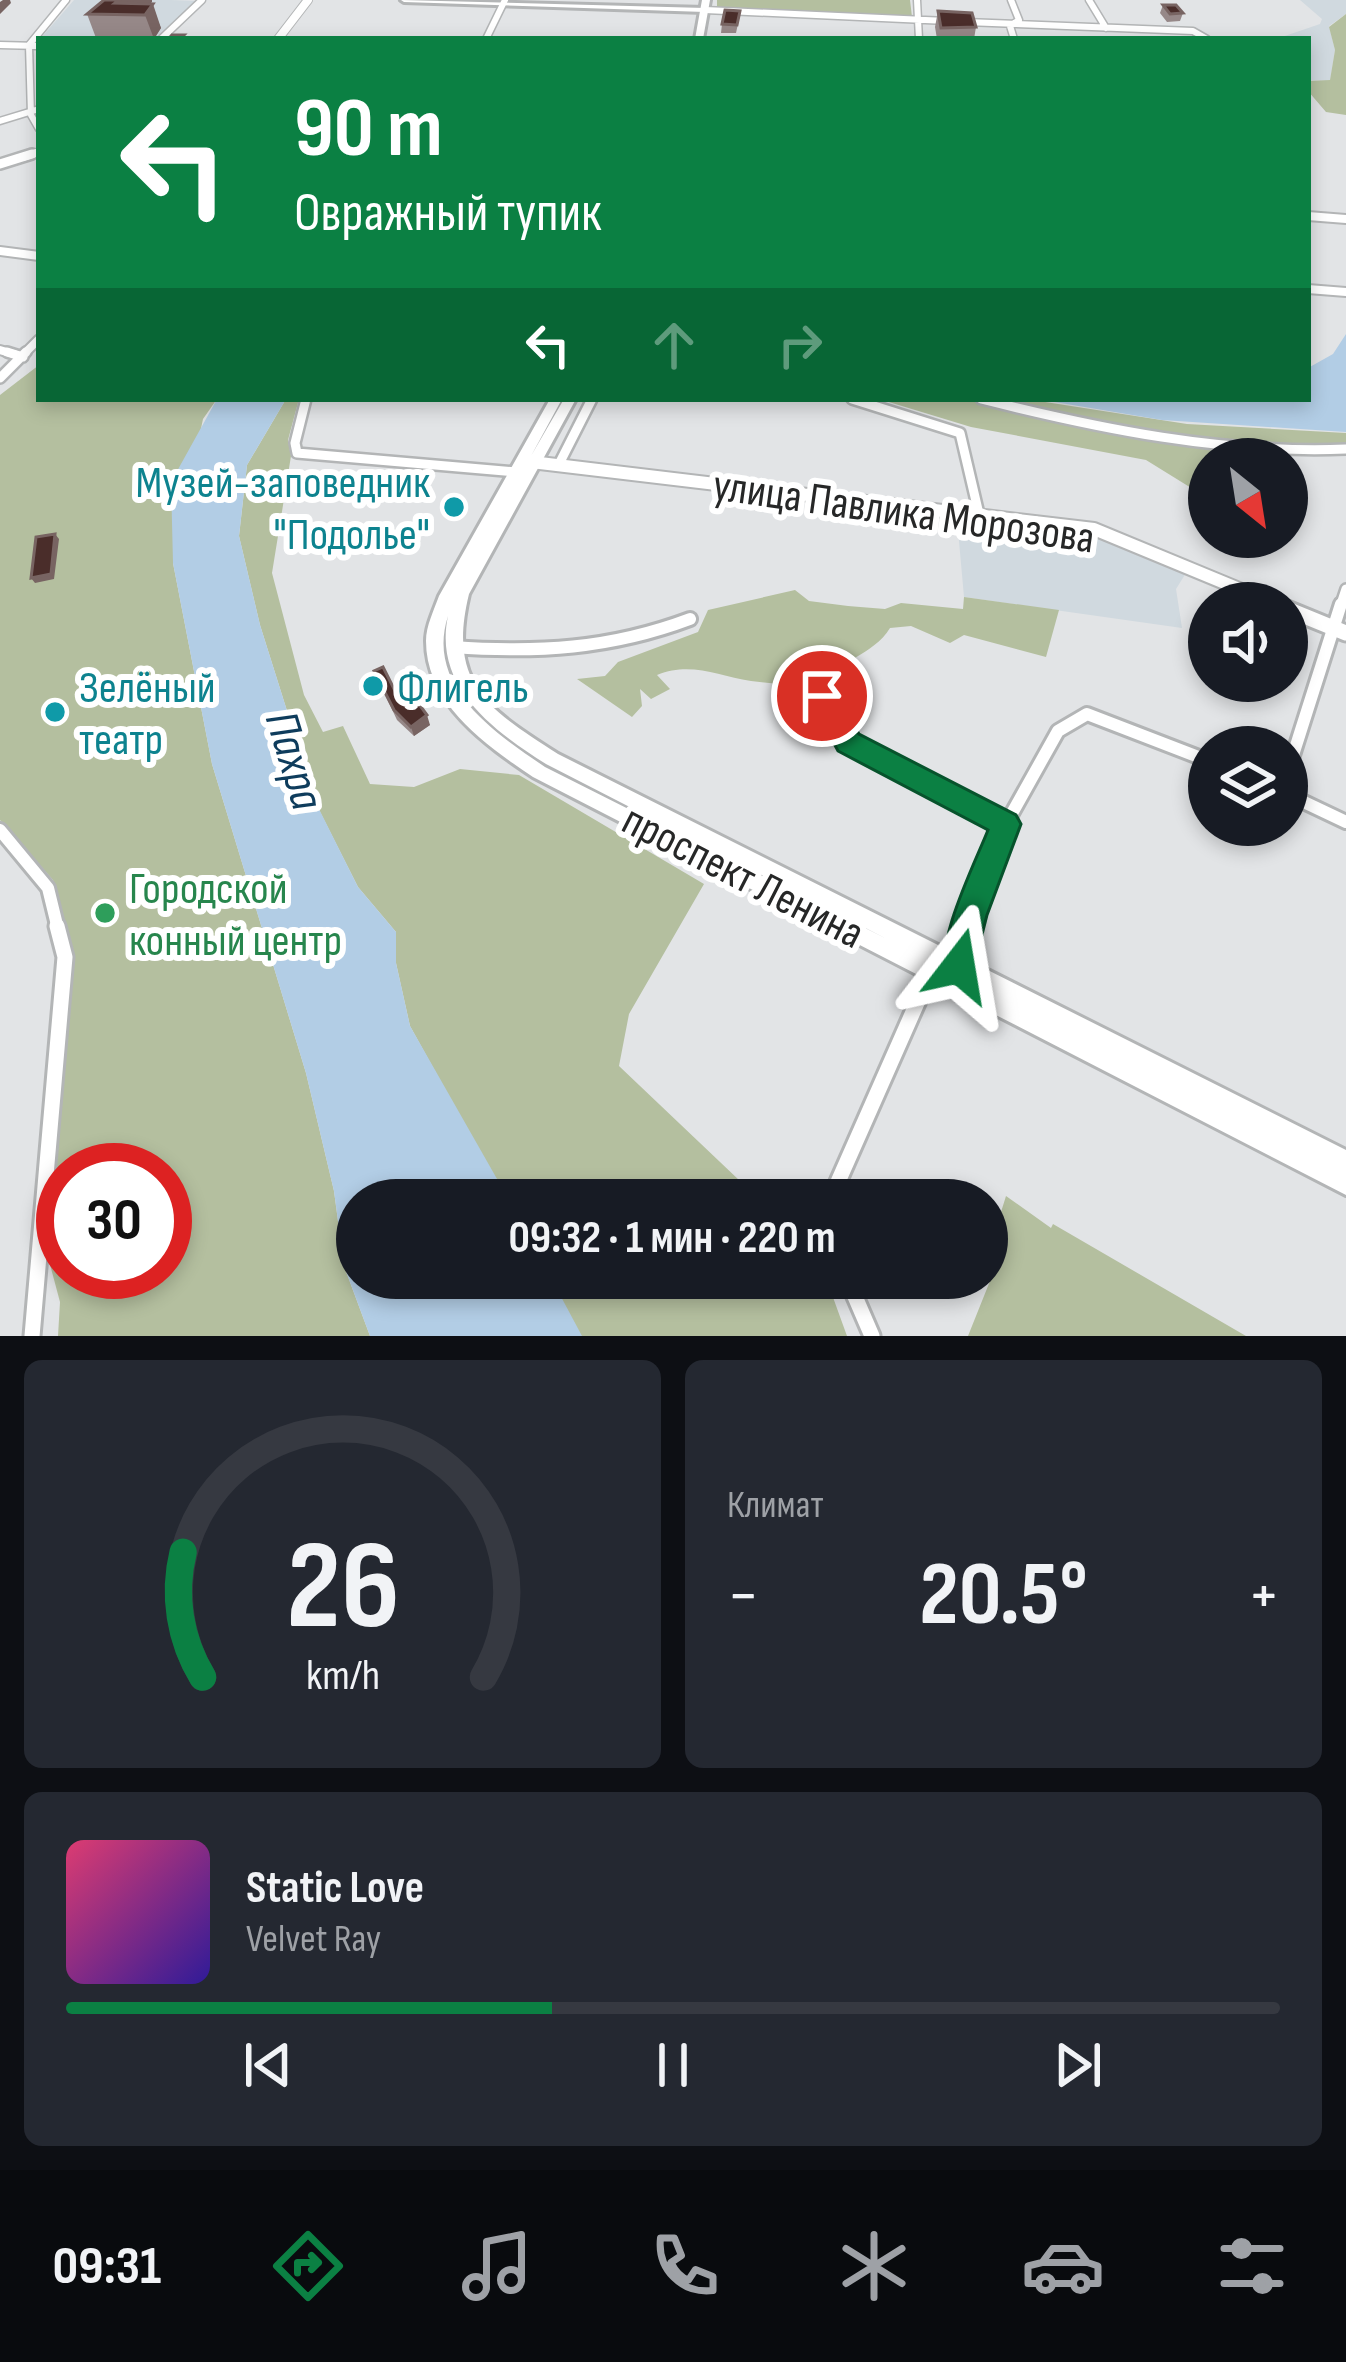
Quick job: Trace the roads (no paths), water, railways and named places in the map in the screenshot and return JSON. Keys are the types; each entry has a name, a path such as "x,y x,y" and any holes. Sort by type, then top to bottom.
{"main road":[{"path":"404,0 673,7 700,3 699,36"},
{"name":"проспект Ленина","path":"555,402 451,621 449,646 464,683 508,732 552,759 1346,1162"},
{"name":"проспект Ленина","path":"568,402 447,596 437,624 438,665 467,716 539,772 1346,1183"}],"street":[{"path":"36,36 66,0"},
{"path":"164,36 202,0"},
{"path":"280,36 308,0"},
{"path":"301,8 318,0"},
{"path":"917,0 920,36"},
{"path":"1011,0 1019,20 1010,26 1013,36"},
{"path":"1089,0 1106,28"},
{"path":"488,36 506,1"},
{"path":"700,3 1204,36"},
{"path":"0,121 35,110 29,45 36,36"},
{"path":"0,46 36,46"},
{"path":"0,164 36,153"},
{"path":"1311,216 1346,219"},
{"path":"0,251 36,256"},
{"path":"1311,289 1346,292"},
{"path":"0,378 36,342"},
{"path":"0,350 23,357"},
{"name":"улица Павлика Морозова","path":"305,402 297,453 558,466 1094,529 1222,582"},
{"path":"558,466 590,402"},
{"path":"862,402 960,433 979,514"},
{"path":"993,402 1082,424 1169,437 1346,448"},
{"path":"1305,726 1341,631 1346,589"},
{"path":"1308,618 1341,631"},
{"path":"449,646 571,653 605,648 690,619"},
{"path":"822,696 849,742 1006,824"},
{"path":"959,966 971,915 1006,824 1058,731 1087,714 1188,752"},
{"path":"1308,804 1346,822"},
{"path":"0,830 48,888 65,957 32,1336"},
{"path":"839,1179 932,969"},
{"path":"856,1299 872,1336"}],"water":[{"path":"1346,334 1346,432 1162,420 1055,402 1311,402 1311,366 1333,354"},
{"name":"Пахра","path":"215,402 284,402 247,465 239,536 260,625 316,803 358,887 396,932 396,963 410,1026 497,1179 336,1179 336,1206 306,1073 212,764 173,563 171,482"},
{"path":"356,1299 562,1299 582,1336 370,1336"}],"place":[{"name":"Музей-заповедник \"Подолье\"","path":"454,507"},
{"name":"Флигель","path":"373,686"},
{"name":"Зелёный театр","path":"55,712"},
{"name":"Городской конный центр","path":"105,913"}]}
